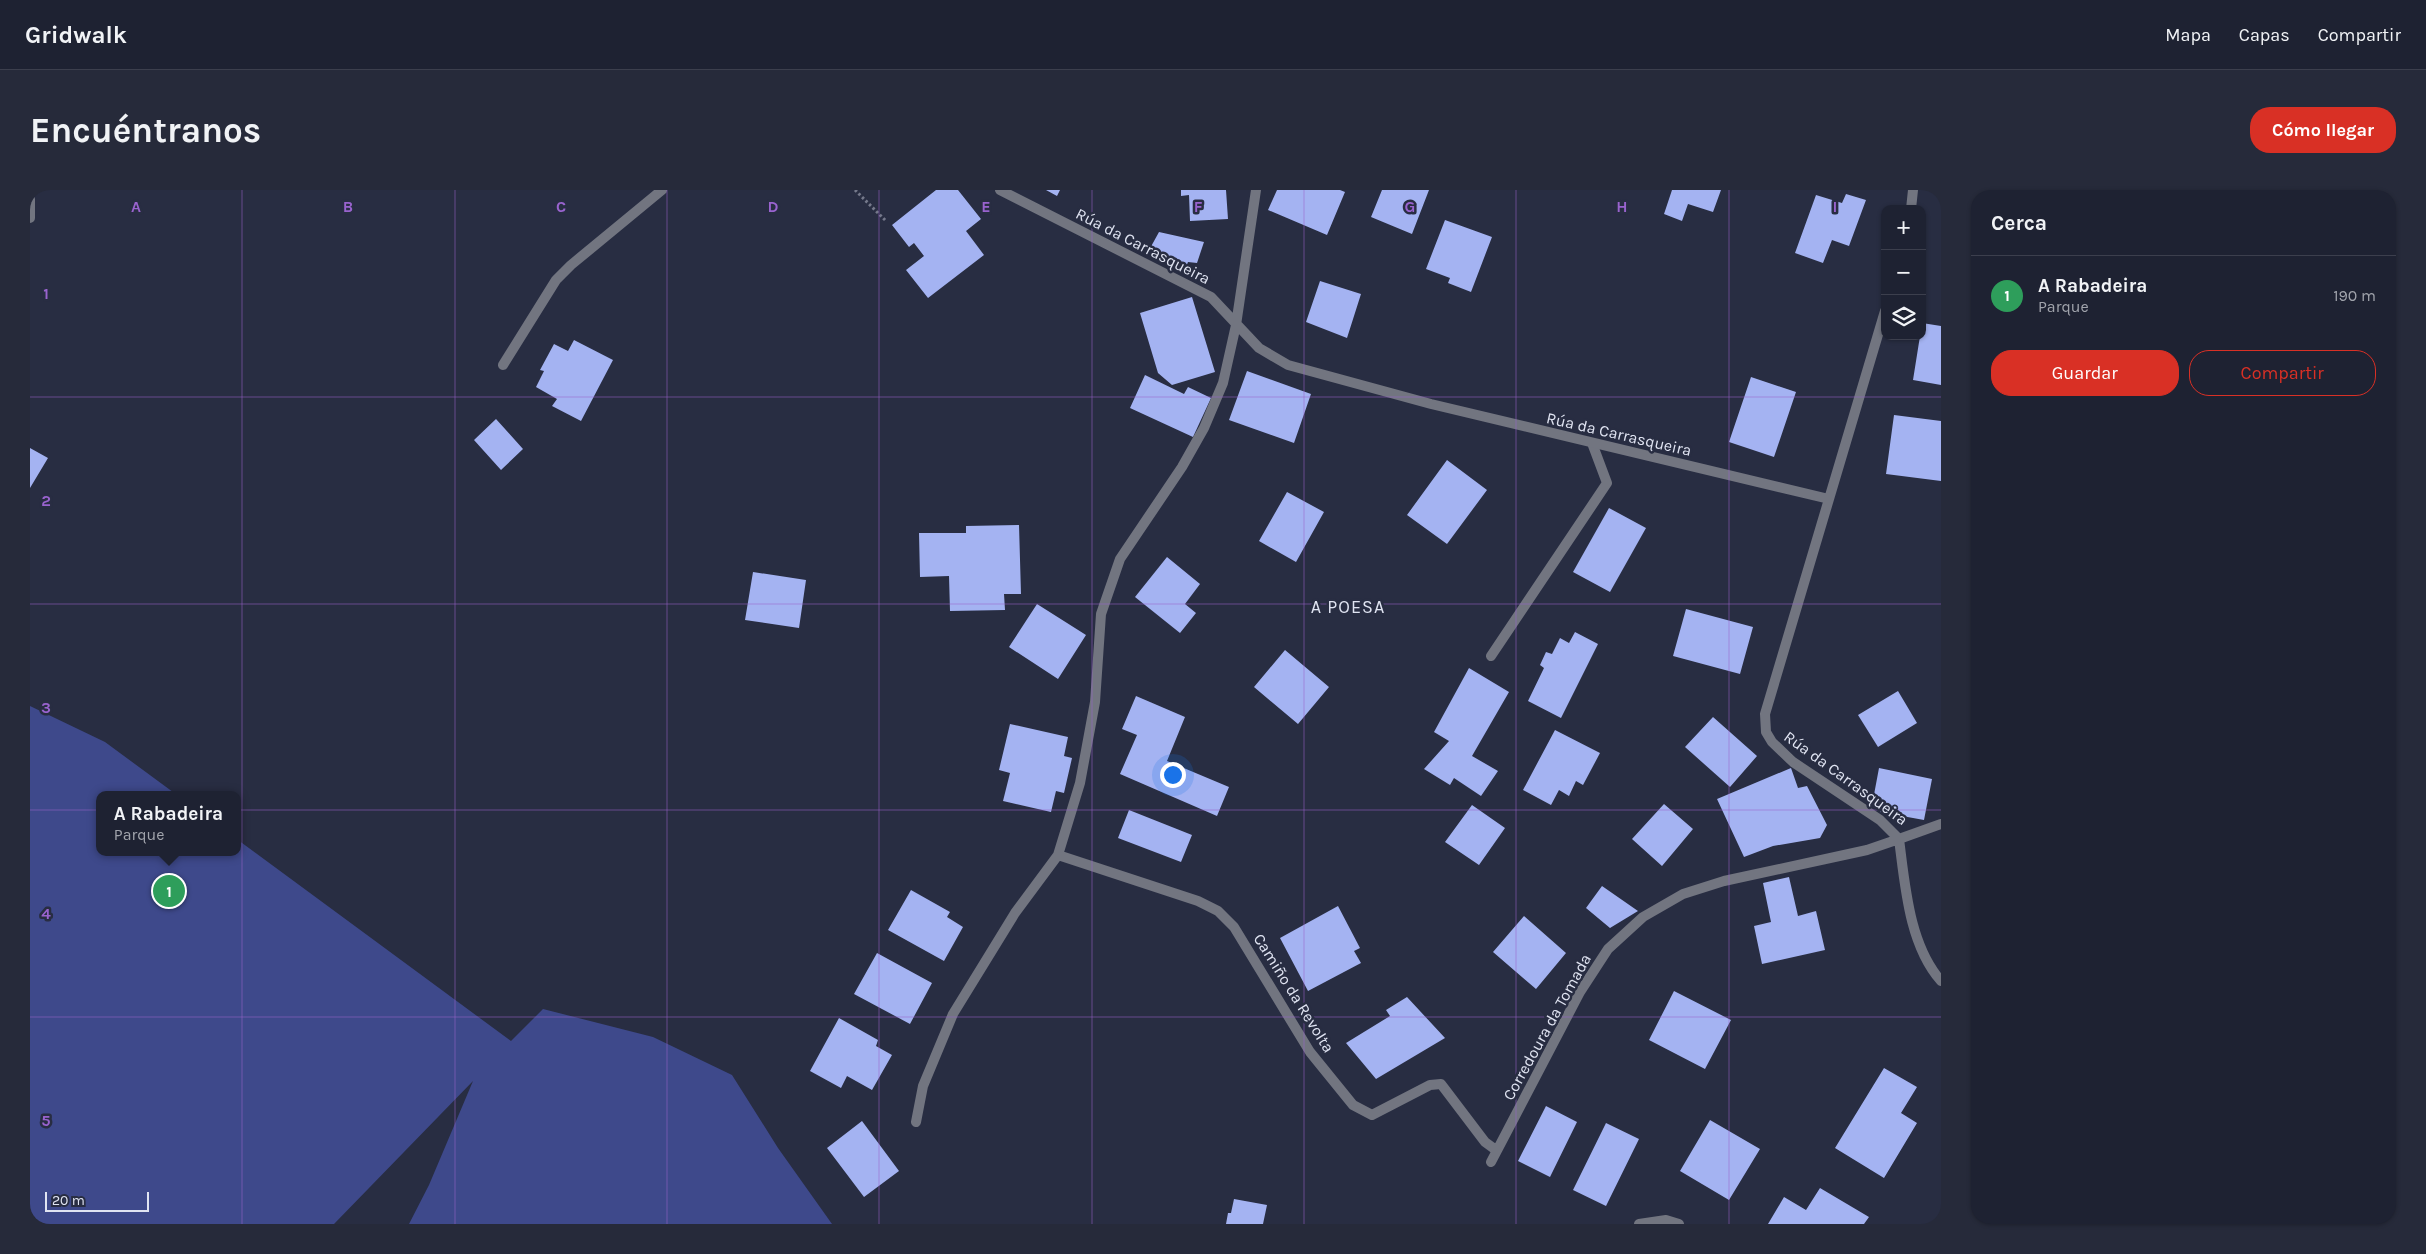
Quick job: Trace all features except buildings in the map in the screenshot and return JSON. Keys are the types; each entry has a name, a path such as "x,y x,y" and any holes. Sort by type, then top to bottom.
{"street":[{"path":"502,365 556,280 571,265 662,190"},
{"name":"Rúa da Carrasqueira","path":"1000,190 1211,297 1259,348 1288,365 1431,404 1829,499 1765,714 1766,732 1772,742 1793,762 1880,820 1899,839 1941,824"},
{"path":"916,1122 923,1086 953,1014 1015,913 1058,855 1080,783 1092,720 1101,614 1120,559 1182,467 1204,428 1223,383 1236,325 1256,190"},
{"path":"1911,205 1913,190"},
{"path":"30,199 30,218"},
{"path":"1829,499 1881,324"},
{"path":"1491,656 1607,483 1592,443"},
{"path":"1899,839 1908,910 1931,969 1941,981"},
{"name":"Corredoura da Tomada","path":"1490,1162 1580,992 1608,949 1643,917 1683,894 1716,884 1867,850 1899,839"},
{"name":"Camiño da Revolta","path":"1058,855 1198,901 1218,911 1234,927 1246,944 1310,1052 1353,1105 1372,1115 1430,1085 1441,1084 1485,1142 1496,1150"},
{"path":"1639,1224 1666,1220 1679,1224"}],"path":[{"path":"855,190 886,221"}],"shaded area":[{"path":"30,706 105,742 172,791 96,791 96,856 241,856 241,842 511,1041 543,1009 653,1037 732,1075 778,1148 832,1224 409,1224 429,1185 473,1081 334,1224 30,1224"}],"place":[{"name":"A Rabadeira","path":"169,891"}],"district":[{"name":"A POESA","path":"1348,607"}]}
